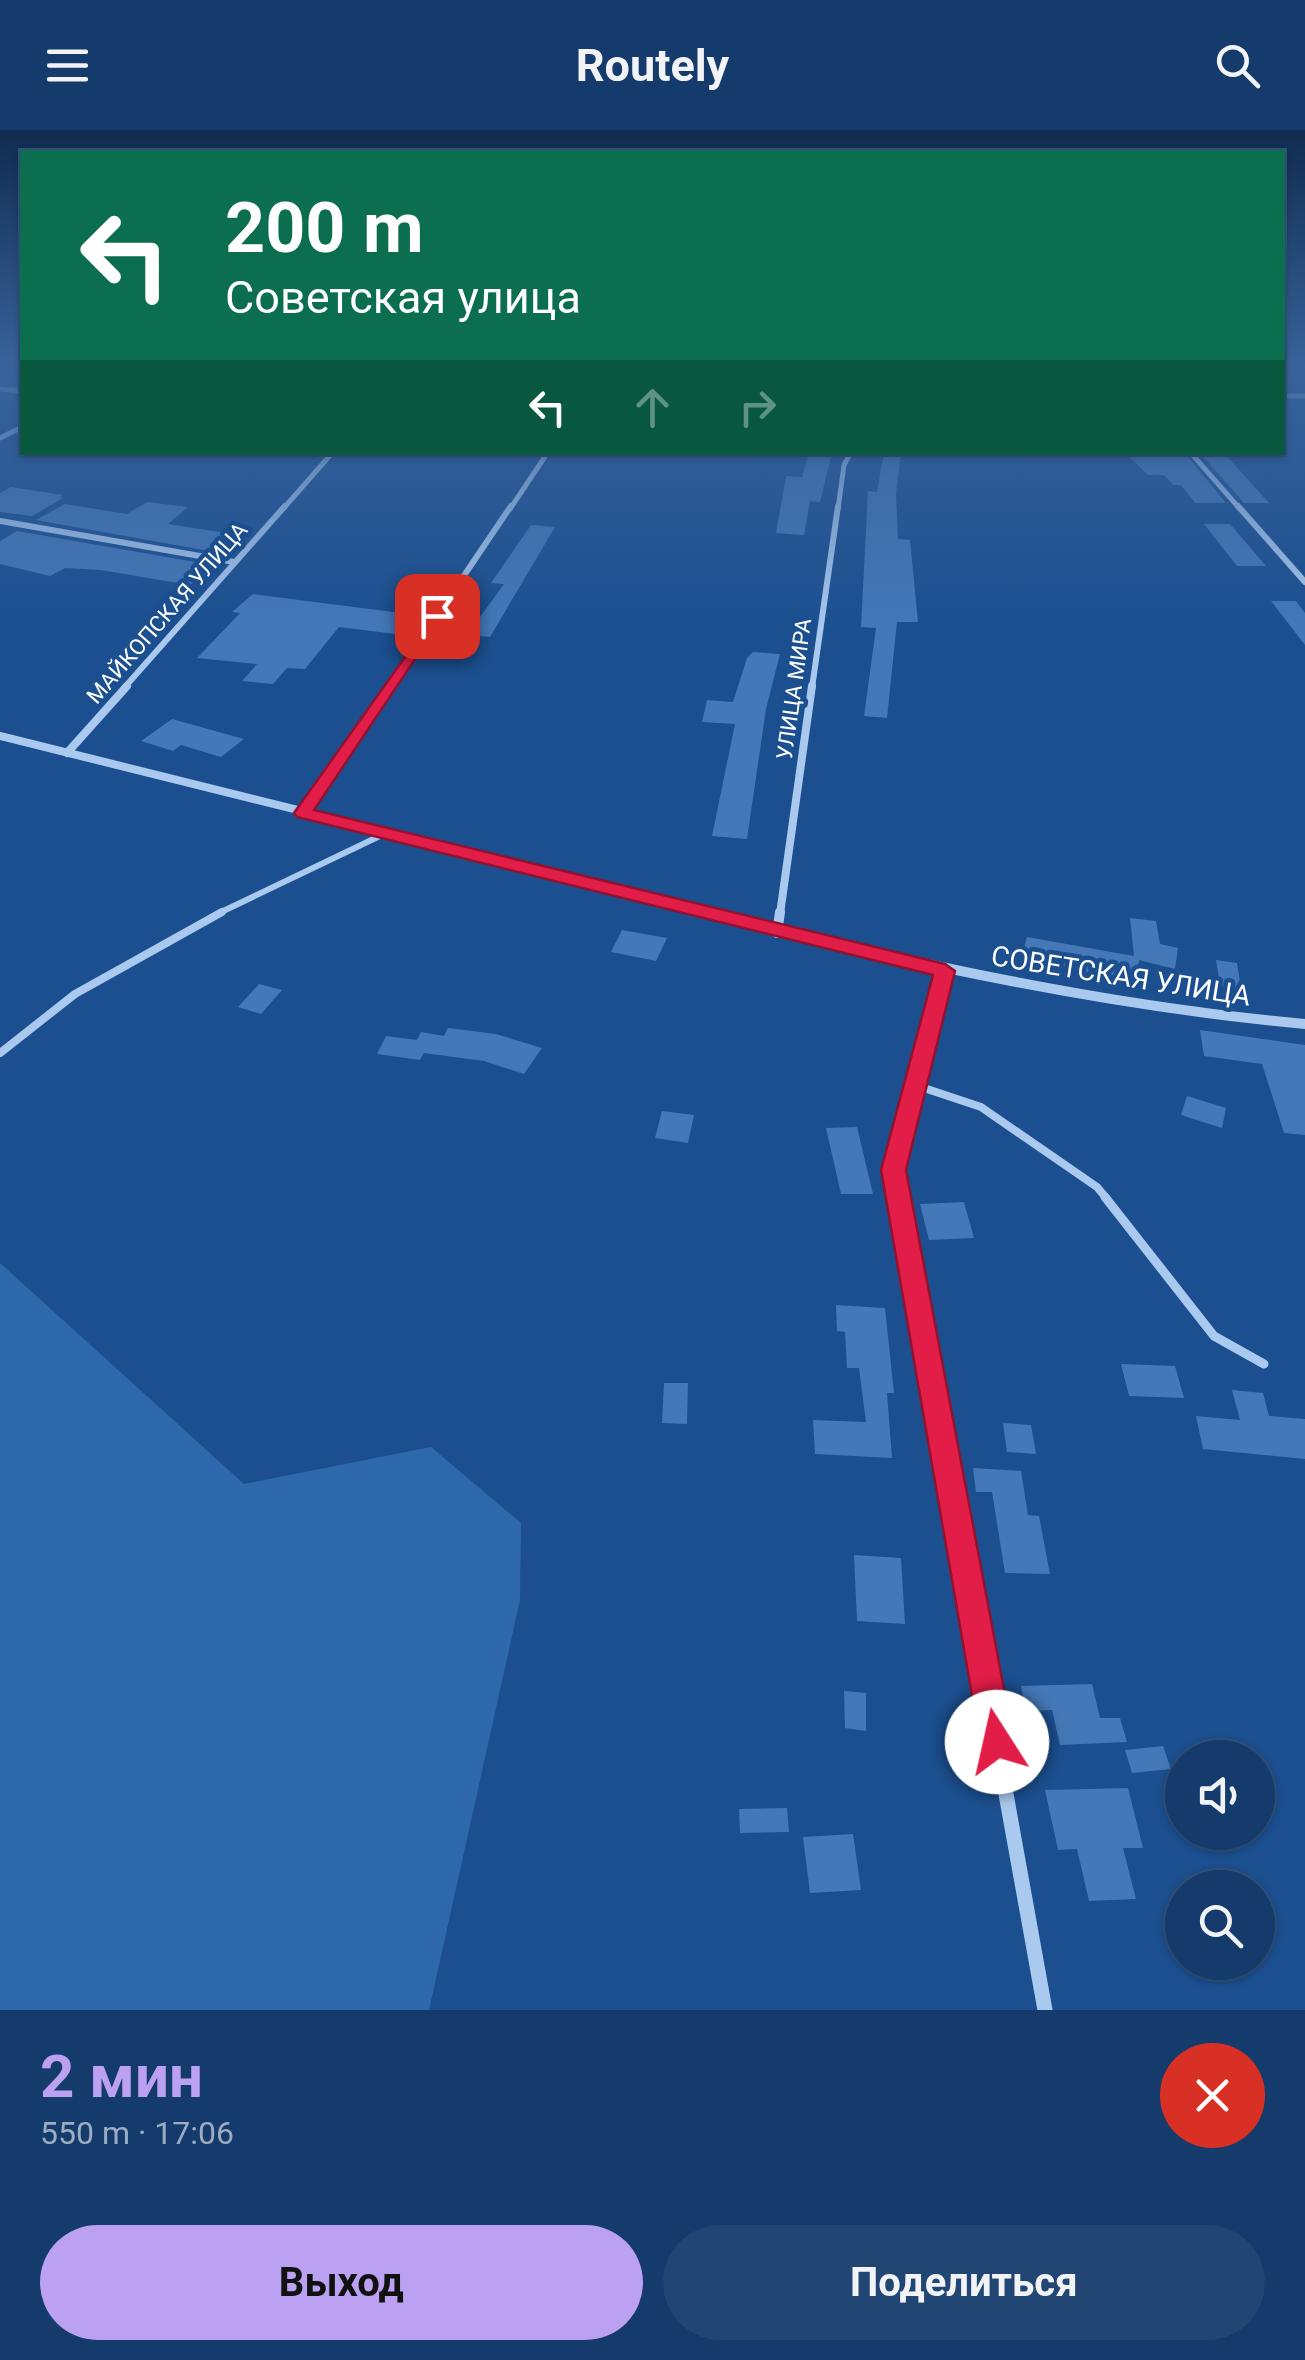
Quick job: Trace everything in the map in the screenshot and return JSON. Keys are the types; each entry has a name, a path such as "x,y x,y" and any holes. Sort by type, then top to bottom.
{"street":[{"name":"МАЙКОПСКАЯ УЛИЦА","path":"67,753 330,455"},
{"path":"303,813 546,455"},
{"name":"УЛИЦА МИРА","path":"778,932 844,465 849,455"},
{"path":"1193,455 1305,582"},
{"path":"0,521 234,562"},
{"name":"СОВЕТСКАЯ УЛИЦА","path":"0,736 945,971 1187,1013 1305,1024"},
{"path":"945,971 893,1170 1045,2010"}],"lane":[{"path":"0,1053 75,994 184,930 384,834"},
{"path":"915,1086 980,1107 1097,1187 1214,1336 1264,1364"}],"shaded area":[{"path":"0,1263 244,1484 431,1447 521,1523 520,1600 429,2010 0,2010"}],"building":[{"path":"808,455 831,455 820,502 810,501 804,535 776,533 786,476 802,477"},
{"path":"883,455 901,455 896,493 898,539 910,540 918,622 897,622 887,718 864,716 876,628 861,627 868,491 877,492"},
{"path":"1127,455 1186,455 1226,503 1195,503 1181,485 1173,485 1164,475 1148,475"},
{"path":"1202,455 1226,455 1269,503 1244,503"},
{"path":"11,487 63,498 32,516 0,512 0,493"},
{"path":"147,502 188,507 168,524 239,535 220,553 36,520 65,504 127,514"},
{"path":"1204,524 1230,524 1266,566 1237,566"},
{"path":"531,525 555,527 490,637 467,635 504,584 491,583"},
{"path":"17,531 210,566 190,585 101,570 65,568 50,576 0,564 0,541"},
{"path":"253,594 413,615 395,634 339,627 305,669 287,668 273,684 242,681 257,664 197,658 240,613 232,612"},
{"path":"1271,601 1296,601 1305,613 1305,645"},
{"path":"753,652 780,654 766,709 747,839 712,836 735,724 702,722 707,700 733,702 747,658"},
{"path":"172,719 244,739 221,757 181,745 173,751 141,741"},
{"path":"1130,918 1156,921 1160,944 1178,948 1175,969 1139,960 1137,982 1021,958 1027,937 1134,956"},
{"path":"622,930 667,938 656,961 611,952"},
{"path":"1216,960 1237,963 1241,989 1220,986"},
{"path":"259,984 282,990 261,1014 238,1007"},
{"path":"448,1028 496,1034 542,1048 524,1074 484,1061 424,1053 420,1060 377,1054 386,1036 417,1040 421,1032 444,1036"},
{"path":"1200,1030 1305,1045 1305,1135 1284,1133 1262,1064 1204,1056"},
{"path":"1187,1096 1226,1108 1222,1128 1181,1115"},
{"path":"662,1111 694,1115 688,1143 655,1138"},
{"path":"857,1127 873,1194 841,1194 826,1128"},
{"path":"964,1202 974,1238 929,1240 920,1204"},
{"path":"836,1305 885,1308 894,1393 887,1393 892,1458 815,1454 813,1420 866,1422 859,1368 847,1368 845,1332 837,1331"},
{"path":"1121,1364 1175,1366 1184,1398 1129,1396"},
{"path":"664,1383 688,1383 687,1424 662,1423"},
{"path":"1232,1390 1263,1393 1269,1416 1305,1419 1305,1459 1203,1449 1196,1416 1240,1420"},
{"path":"1003,1423 1031,1425 1036,1454 1007,1452"},
{"path":"973,1468 1021,1471 1028,1515 1039,1516 1050,1574 1005,1573 992,1492 976,1492"},
{"path":"854,1555 901,1558 905,1624 857,1621"},
{"path":"1092,1684 1100,1718 1120,1718 1127,1742 1060,1745 1052,1710 1026,1711 1021,1686"},
{"path":"844,1691 866,1693 866,1731 845,1728"},
{"path":"1163,1746 1165,1770 1132,1773 1125,1750"},
{"path":"1128,1788 1143,1848 1123,1848 1136,1899 1089,1901 1077,1849 1058,1850 1045,1790"},
{"path":"787,1808 789,1832 740,1833 739,1809"},
{"path":"853,1834 861,1890 810,1893 803,1837"}],"route":[{"path":"437,616 303,813 945,971 893,1170 997,1742"}]}
